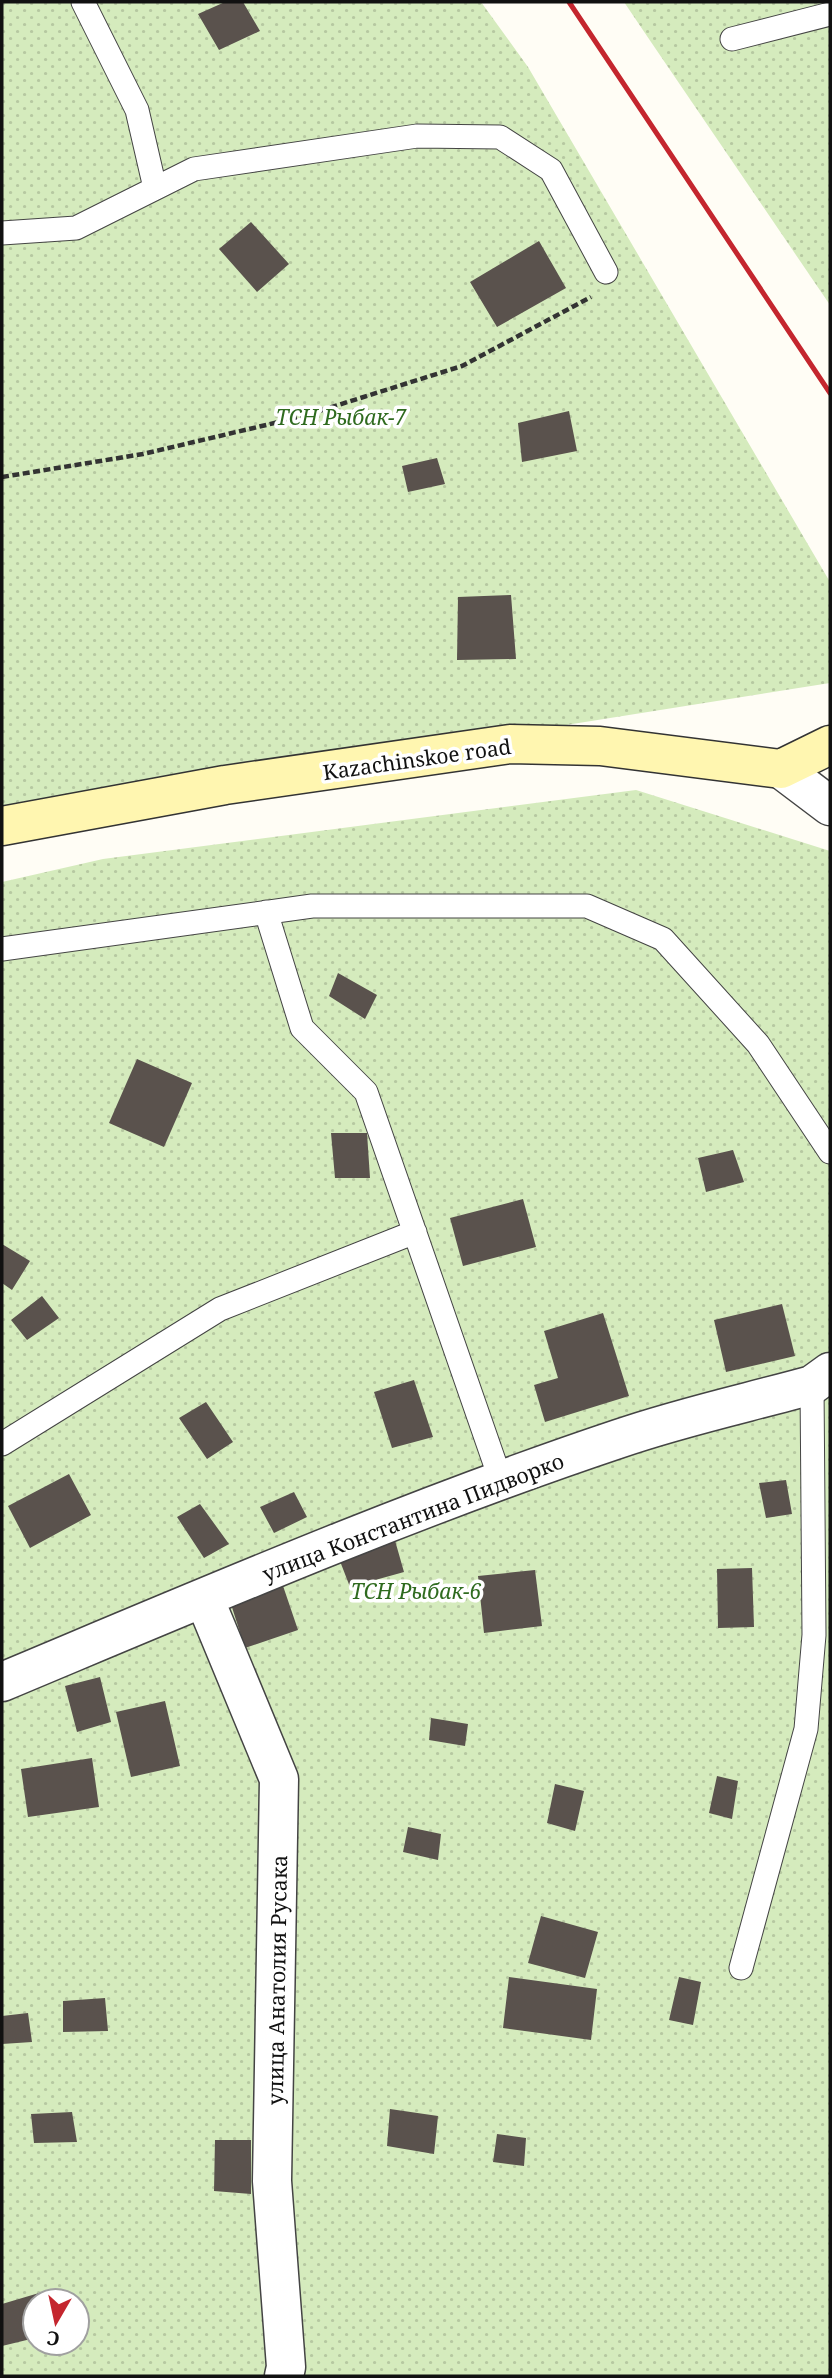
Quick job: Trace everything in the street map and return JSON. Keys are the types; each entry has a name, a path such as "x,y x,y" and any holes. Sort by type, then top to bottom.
{"main road":[{"name":"Kazachinskoe road","path":"2,826 225,785 510,744 600,746 781,769"},
{"path":"781,769 830,745"}],"street":[{"path":"781,769 830,806"},
{"name":"улица Константина Пидворко","path":"2,1682 204,1598 501,1481 620,1438 821,1378"},
{"name":"улица Анатолия Русака","path":"204,1598 279,1779 272,2181 286,2367 284,2376"}],"lane":[{"path":"83,2 137,110 155,188"},
{"path":"732,39 830,14"},
{"path":"2,233 76,228 194,169 416,136 500,137 551,170 606,272"},
{"path":"2,949 312,906 587,906 663,939 758,1044 830,1152"},
{"path":"266,912 302,1028 366,1092 501,1481"},
{"path":"2,1444 220,1309 415,1232"},
{"path":"741,1968 806,1729 814,1635 821,1378"}],"path":[{"path":"2,477 143,454 300,417 462,366 589,300 606,272"}],"green space":[{"name":"ТСН Рыбак-7","path":"2,2 481,2 528,67 830,582 830,683 2,815"},
{"path":"624,2 830,2 830,305 651,42"},
{"name":"ТСН Рыбак-6","path":"636,790 830,851 830,2376 2,2376 2,882 103,859"}],"building":[{"path":"225,2 243,2 260,31 219,50 198,14"},
{"path":"251,222 289,264 257,292 219,249"},
{"path":"539,241 566,288 497,327 470,282"},
{"path":"569,411 577,451 522,462 518,423"},
{"path":"437,458 445,484 408,492 402,466"},
{"path":"511,595 516,659 457,660 458,597"},
{"path":"338,973 377,995 365,1019 329,996"},
{"path":"137,1059 192,1083 164,1147 109,1123"},
{"path":"331,1133 367,1133 370,1178 335,1178"},
{"path":"733,1150 744,1182 706,1192 698,1158"},
{"path":"523,1199 536,1247 463,1266 450,1218"},
{"path":"2,1244 30,1261 12,1290 2,1283"},
{"path":"42,1296 59,1318 27,1340 11,1320"},
{"path":"782,1304 795,1356 726,1372 714,1320"},
{"path":"603,1313 629,1396 545,1422 534,1385 558,1378 544,1331"},
{"path":"414,1380 433,1437 392,1448 374,1392"},
{"path":"206,1402 233,1442 207,1459 179,1418"},
{"path":"69,1474 91,1515 30,1548 8,1506"},
{"path":"786,1480 792,1514 766,1518 759,1483"},
{"path":"294,1492 307,1517 274,1533 260,1507"},
{"path":"200,1504 229,1544 204,1558 177,1517"},
{"path":"394,1537 404,1572 350,1587 338,1556"},
{"path":"752,1568 754,1627 718,1628 717,1569"},
{"path":"535,1570 542,1626 484,1633 478,1576"},
{"path":"281,1580 298,1630 245,1648 229,1598"},
{"path":"100,1677 111,1722 77,1732 65,1686"},
{"path":"165,1701 180,1766 131,1777 116,1712"},
{"path":"431,1718 468,1724 465,1746 429,1740"},
{"path":"92,1758 99,1807 28,1817 21,1769"},
{"path":"717,1776 738,1781 732,1819 709,1813"},
{"path":"555,1784 584,1791 575,1831 547,1823"},
{"path":"408,1827 441,1834 438,1860 403,1852"},
{"path":"541,1916 598,1932 585,1978 528,1963"},
{"path":"509,1977 597,1989 591,2040 503,2028"},
{"path":"679,1977 701,1982 693,2025 669,2020"},
{"path":"105,1998 108,2031 63,2032 63,2001"},
{"path":"28,2013 32,2042 2,2044 2,2016"},
{"path":"390,2109 438,2116 434,2154 387,2146"},
{"path":"72,2112 77,2142 34,2143 31,2114"},
{"path":"497,2134 526,2138 524,2166 493,2162"},
{"path":"215,2140 251,2140 251,2194 214,2191"},
{"path":"21,2298 21,2341 2,2346 2,2304"}],"railway":[{"path":"569,2 830,393"}]}
